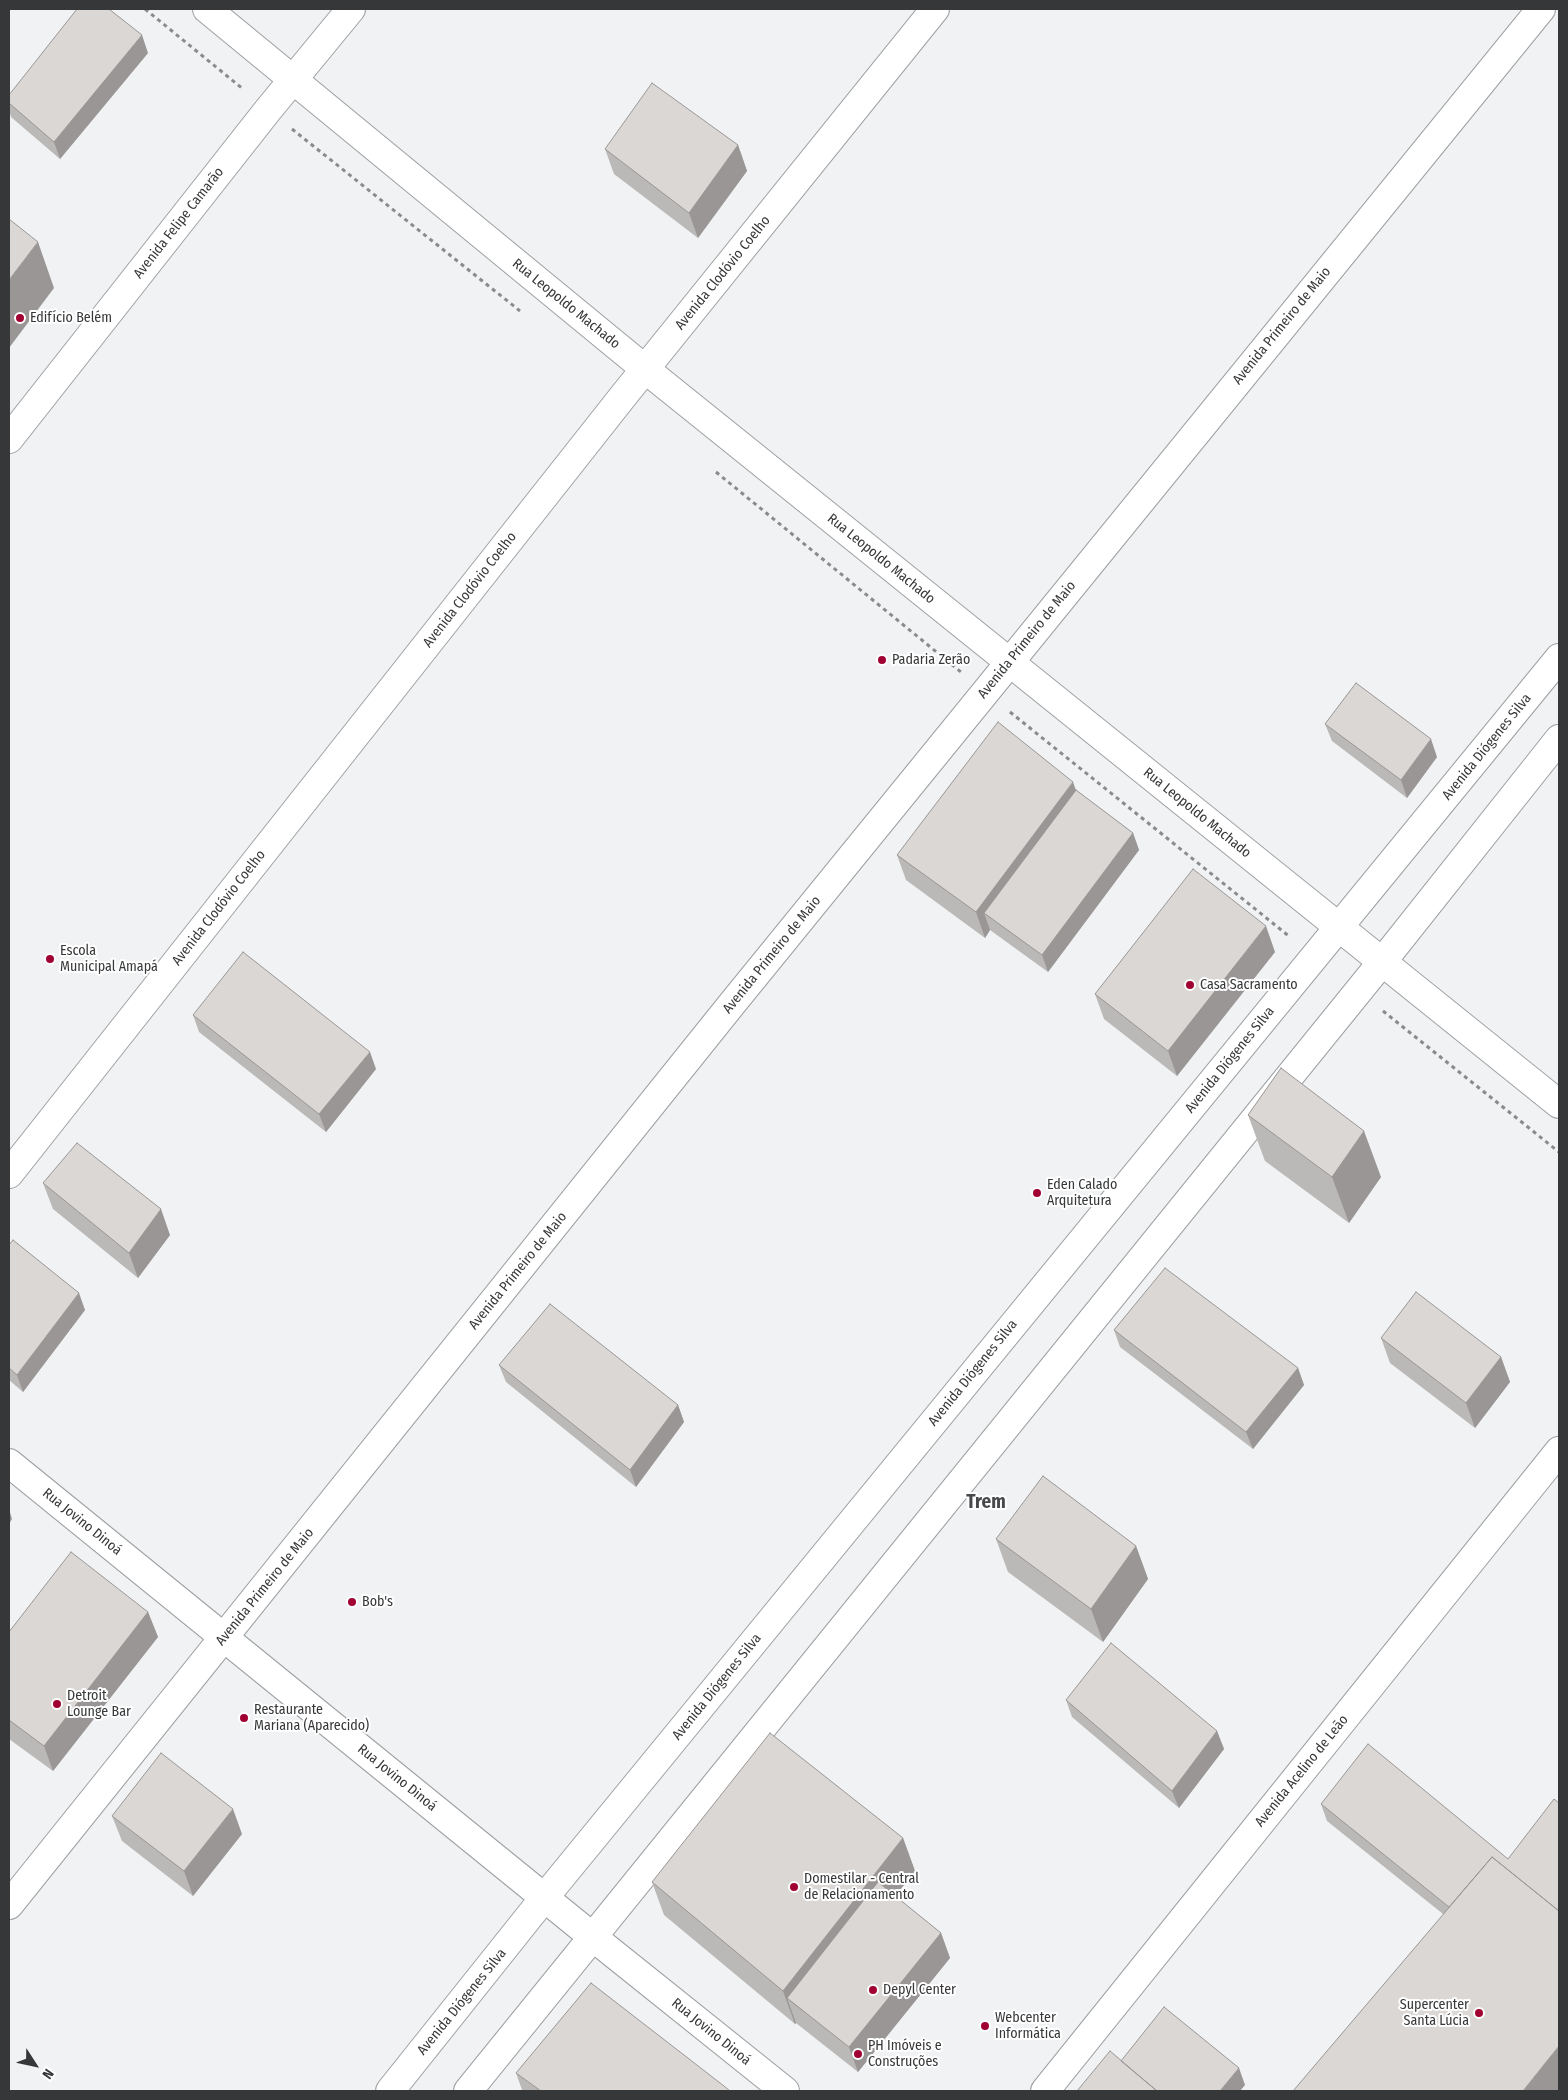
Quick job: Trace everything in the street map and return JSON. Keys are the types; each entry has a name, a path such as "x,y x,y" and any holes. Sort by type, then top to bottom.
{"street":[{"name":"Rua Leopoldo Machado","path":"207,9 645,370 1559,1104"},
{"name":"Avenida Felipe Camarão","path":"9,439 268,110 351,9"},
{"name":"Avenida Clodóvio Coelho","path":"9,1174 645,370 935,9"},
{"name":"Avenida Primeiro de Maio","path":"9,1905 225,1638 724,1013 1541,9"},
{"name":"Avenida Diógenes Silva","path":"390,2091 544,1898 1559,658"},
{"path":"468,2091 594,1938 1559,740"},
{"name":"Avenida Acelino de Leão","path":"1045,2091 1559,1451"},
{"name":"Rua Jovino Dinoá","path":"9,1463 544,1898 785,2091"}],"path":[{"path":"145,9 521,313"},
{"path":"715,470 984,692 1315,956"},
{"path":"1358,991 1559,1152"}],"building":[{"path":"77,9 109,9 142,35 54,142 9,103 9,95"},
{"path":"652,83 738,145 689,213 605,149"},
{"path":"9,219 38,242 9,280"},
{"path":"1356,683 1431,739 1401,780 1325,724"},
{"path":"998,722 1073,782 976,912 897,855"},
{"path":"1076,790 1133,833 1042,955 984,913"},
{"name":"Casa Sacramento","path":"1193,869 1266,926 1168,1051 1095,994"},
{"path":"243,952 370,1052 319,1114 193,1015"},
{"path":"1281,1068 1364,1131 1332,1177 1248,1115"},
{"path":"77,1143 161,1209 129,1253 43,1183"},
{"path":"13,1240 79,1293 17,1375 9,1368 9,1245"},
{"path":"1165,1268 1298,1368 1246,1432 1114,1330"},
{"path":"1416,1292 1501,1357 1466,1403 1381,1338"},
{"path":"550,1304 678,1405 630,1470 499,1365"},
{"path":"1043,1476 1136,1546 1091,1609 996,1539"},
{"name":"Detroit Lounge Bar","path":"71,1552 148,1612 44,1746 9,1720 9,1632"},
{"path":"1111,1643 1217,1731 1172,1791 1066,1700"},
{"name":"Domestilar - Central de Relacionamento","path":"770,1733 903,1838 783,1991 652,1882"},
{"path":"1368,1744 1508,1859 1554,1799 1559,1803 1559,1911 1492,1857 1449,1907 1321,1804"},
{"path":"161,1753 233,1809 184,1871 112,1816"},
{"name":"Supercenter Santa Lúcia","path":"1492,1857 1559,1911 1559,2046 1523,2091 1293,2091"},
{"name":"Depyl Center","path":"878,1882 941,1933 849,2047 787,1998"},
{"path":"591,1983 730,2091 541,2091 516,2073"},
{"path":"1164,2007 1239,2068 1220,2091 1157,2091 1121,2061"},
{"path":"1110,2051 1157,2091 1077,2091"}],"place":[{"name":"Edifício Belém","path":"20,318"},
{"name":"Padaria Zerão","path":"882,660"},
{"name":"Escola Municipal Amapá","path":"50,959"},
{"name":"Casa Sacramento","path":"1190,985"},
{"name":"Eden Calado Arquitetura","path":"1037,1193"},
{"name":"Bob's","path":"352,1602"},
{"name":"Detroit Lounge Bar","path":"57,1704"},
{"name":"Restaurante Mariana (Aparecido)","path":"244,1718"},
{"name":"Domestilar - Central de Relacionamento","path":"794,1887"},
{"name":"Depyl Center","path":"873,1990"},
{"name":"Supercenter Santa Lúcia","path":"1479,2013"},
{"name":"Webcenter Informática","path":"985,2026"},
{"name":"PH Imóveis e Construções","path":"858,2054"}],"district":[{"name":"Trem","path":"986,1503"}]}
